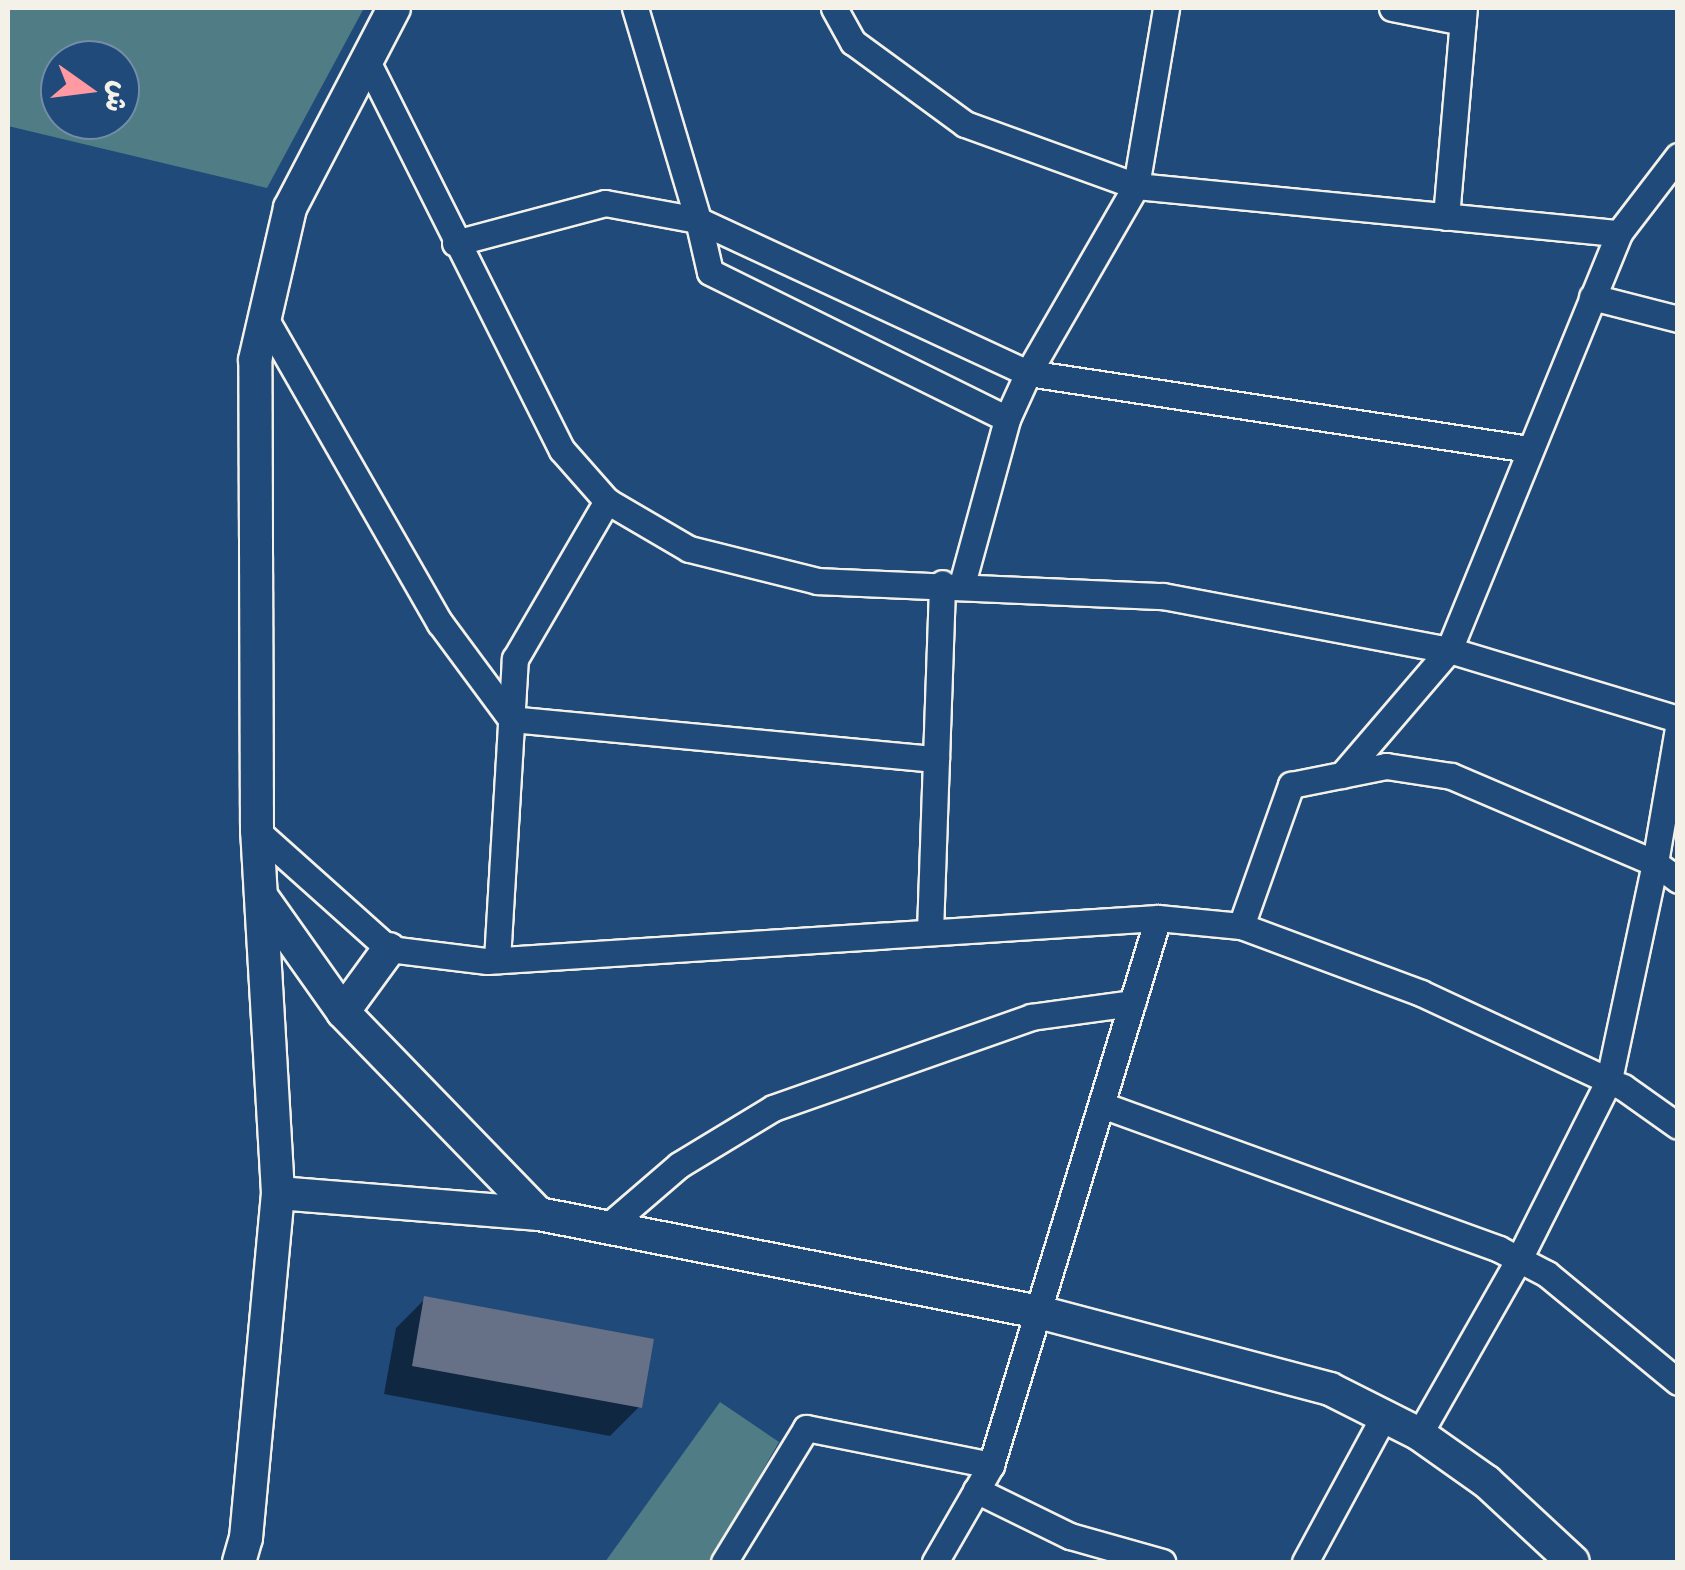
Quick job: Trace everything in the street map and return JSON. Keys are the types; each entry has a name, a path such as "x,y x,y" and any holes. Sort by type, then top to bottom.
{"street":[{"path":"239,1562 246,1538 278,1193 256,831 255,360 290,208 394,8"},
{"path":"635,8 710,272 1007,419"},
{"path":"834,8 853,42 965,124 1136,186 1620,233"},
{"path":"930,931 936,759 952,584 1007,419 1028,373 1136,186 1166,8"},
{"path":"1392,8 1464,14 1446,216"},
{"path":"366,60 454,243 562,450 606,500 689,548 816,581 1164,596 1450,650 1678,720"},
{"path":"1342,775 1450,650 1529,448 1620,233 1678,156"},
{"path":"1650,192 1678,198"},
{"path":"454,243 605,203 698,220 1028,373 1529,448"},
{"path":"1592,297 1678,319"},
{"path":"265,318 440,623 512,719 936,759"},
{"path":"497,960 515,659 606,500"},
{"path":"1419,1434 1519,1259 1609,1080 1655,864 1678,728"},
{"path":"1242,926 1291,786 1386,766 1450,776 1655,864 1678,880"},
{"path":"256,831 390,949 497,960 1158,918 1242,926 1421,993 1609,1080 1678,1126"},
{"path":"261,896 343,1012 539,1214"},
{"path":"935,1562 991,1465 1158,918"},
{"path":"343,1012 390,949"},
{"path":"607,1227 678,1165 773,1108 1031,1017 1132,1004"},
{"path":"1102,1105 1172,1126 1519,1259 1546,1274 1678,1382"},
{"path":"278,1193 539,1214 1039,1312 1330,1389 1419,1434 1487,1482 1573,1562"},
{"path":"1305,1562 1384,1416"},
{"path":"724,1562 806,1428 991,1465"},
{"path":"976,1490 1070,1536 1162,1562"}],"green space":[{"path":"8,8 364,8 267,188 66,140 140,140 140,40 40,40 40,134 8,126"},
{"path":"720,1402 779,1442 710,1562 605,1562"}],"building":[{"path":"424,1296 654,1339 642,1408 412,1366"}]}
